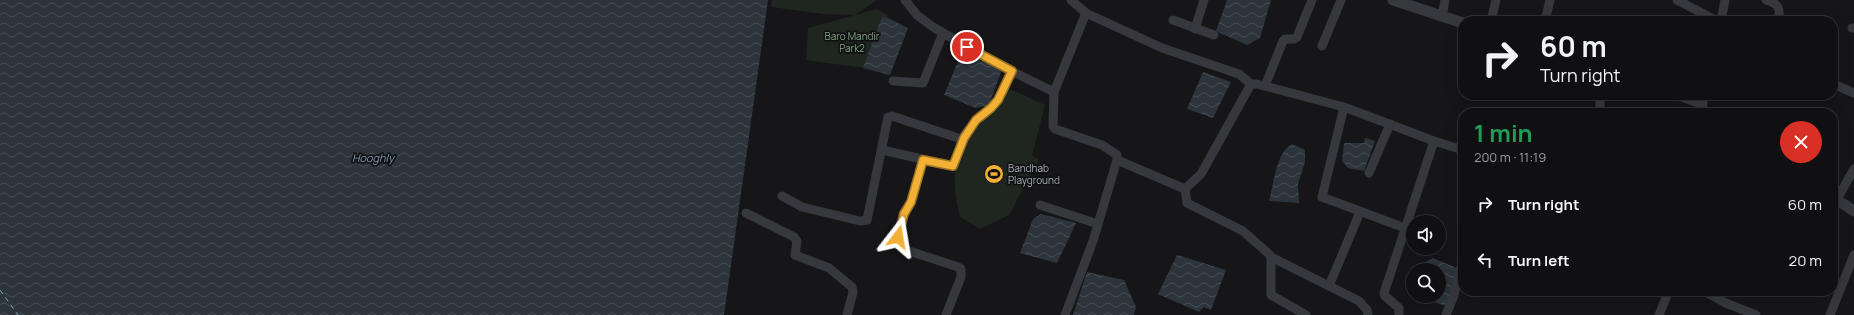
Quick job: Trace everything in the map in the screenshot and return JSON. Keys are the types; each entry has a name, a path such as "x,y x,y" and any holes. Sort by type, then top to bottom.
{"street":[{"path":"905,0 916,15 943,33 991,61 1054,92"},
{"path":"1071,0 1086,13 1162,48 1239,74 1251,84 1265,86 1344,107 1434,141 1458,148"},
{"path":"1195,29 1204,0"},
{"path":"1265,86 1283,41 1285,39 1294,39 1297,37 1312,0"},
{"path":"1322,46 1341,0"},
{"path":"1393,0 1458,22"},
{"path":"1442,17 1445,0"},
{"path":"1492,16 1496,0"},
{"path":"1545,16 1550,0"},
{"path":"1677,0 1707,16"},
{"path":"1723,16 1725,0"},
{"path":"1766,0 1779,6 1779,16"},
{"path":"1065,315 1098,224 1117,160 1117,155 1102,145 1054,127 1054,92 1086,13"},
{"path":"1173,20 1214,35"},
{"path":"892,81 919,84 923,83 943,33"},
{"path":"882,150 953,166 964,138 976,120 991,108 998,100 1012,71"},
{"path":"1185,189 1201,174 1251,84"},
{"path":"1838,86 1854,93"},
{"path":"1691,100 1702,104"},
{"path":"1344,107 1322,196 1404,228"},
{"path":"782,196 809,209 860,221 867,220 889,116 961,139 964,138"},
{"path":"1370,173 1390,124"},
{"path":"1399,315 1399,308 1384,293 1404,228 1434,141"},
{"path":"923,160 911,202 904,214 897,239 900,245 906,250 958,267 960,269 961,277 946,315"},
{"path":"1117,160 1185,189"},
{"path":"1838,193 1854,169"},
{"path":"1185,189 1187,203 1243,231 1270,257 1359,301 1367,310 1368,315"},
{"path":"1838,200 1854,211"},
{"path":"1040,205 1098,224"},
{"path":"1329,286 1360,212"},
{"path":"746,213 794,237 797,241 795,255 829,268 852,287 853,292 846,315"},
{"path":"1838,295 1854,255"},
{"path":"1270,257 1271,295 1306,315"},
{"path":"1446,315 1454,295 1458,279"},
{"path":"1659,315 1666,296"},
{"path":"1712,296 1726,304 1756,315"},
{"path":"1830,315 1838,296"}],"green space":[{"path":"772,0 877,0 855,15 823,14 771,7"},
{"name":"Baro Mandir Park2","path":"877,9 888,15 871,69 806,60 808,28"},
{"name":"Bandhab Playground","path":"1010,89 1045,105 1032,156 1039,159 1009,215 980,229 960,217 955,190 955,175 958,161 964,148 981,122"}],"water":[{"name":"Hooghly","path":"0,0 768,0 724,315 0,315"},
{"path":"1227,0 1271,0 1260,38 1247,45 1216,31"},
{"path":"882,17 888,18 908,28 890,75 863,68"},
{"path":"961,54 1002,69 989,105 976,108 944,95"},
{"path":"1203,72 1231,82 1213,118 1187,109"},
{"path":"1365,138 1375,141 1364,171 1348,168 1342,161 1344,143 1364,143"},
{"path":"1292,144 1305,150 1305,162 1298,184 1299,203 1269,201 1279,161 1282,154"},
{"path":"1041,214 1076,223 1057,263 1020,253 1033,219"},
{"path":"1177,255 1226,270 1211,310 1204,307 1199,312 1158,294"},
{"path":"1433,258 1445,263 1423,263"},
{"path":"1446,264 1458,269 1458,272 1446,306 1437,303 1446,303"},
{"path":"1087,272 1124,280 1136,307 1134,315 1073,315"}],"ferry route":[{"path":"0,290 18,315"}],"place":[{"name":"Bandhab Playground","path":"994,174"}],"route":[{"path":"898,237 904,214 909,208 911,202 923,160 953,166 964,138 976,120 994,106 1012,71 967,47"}]}
